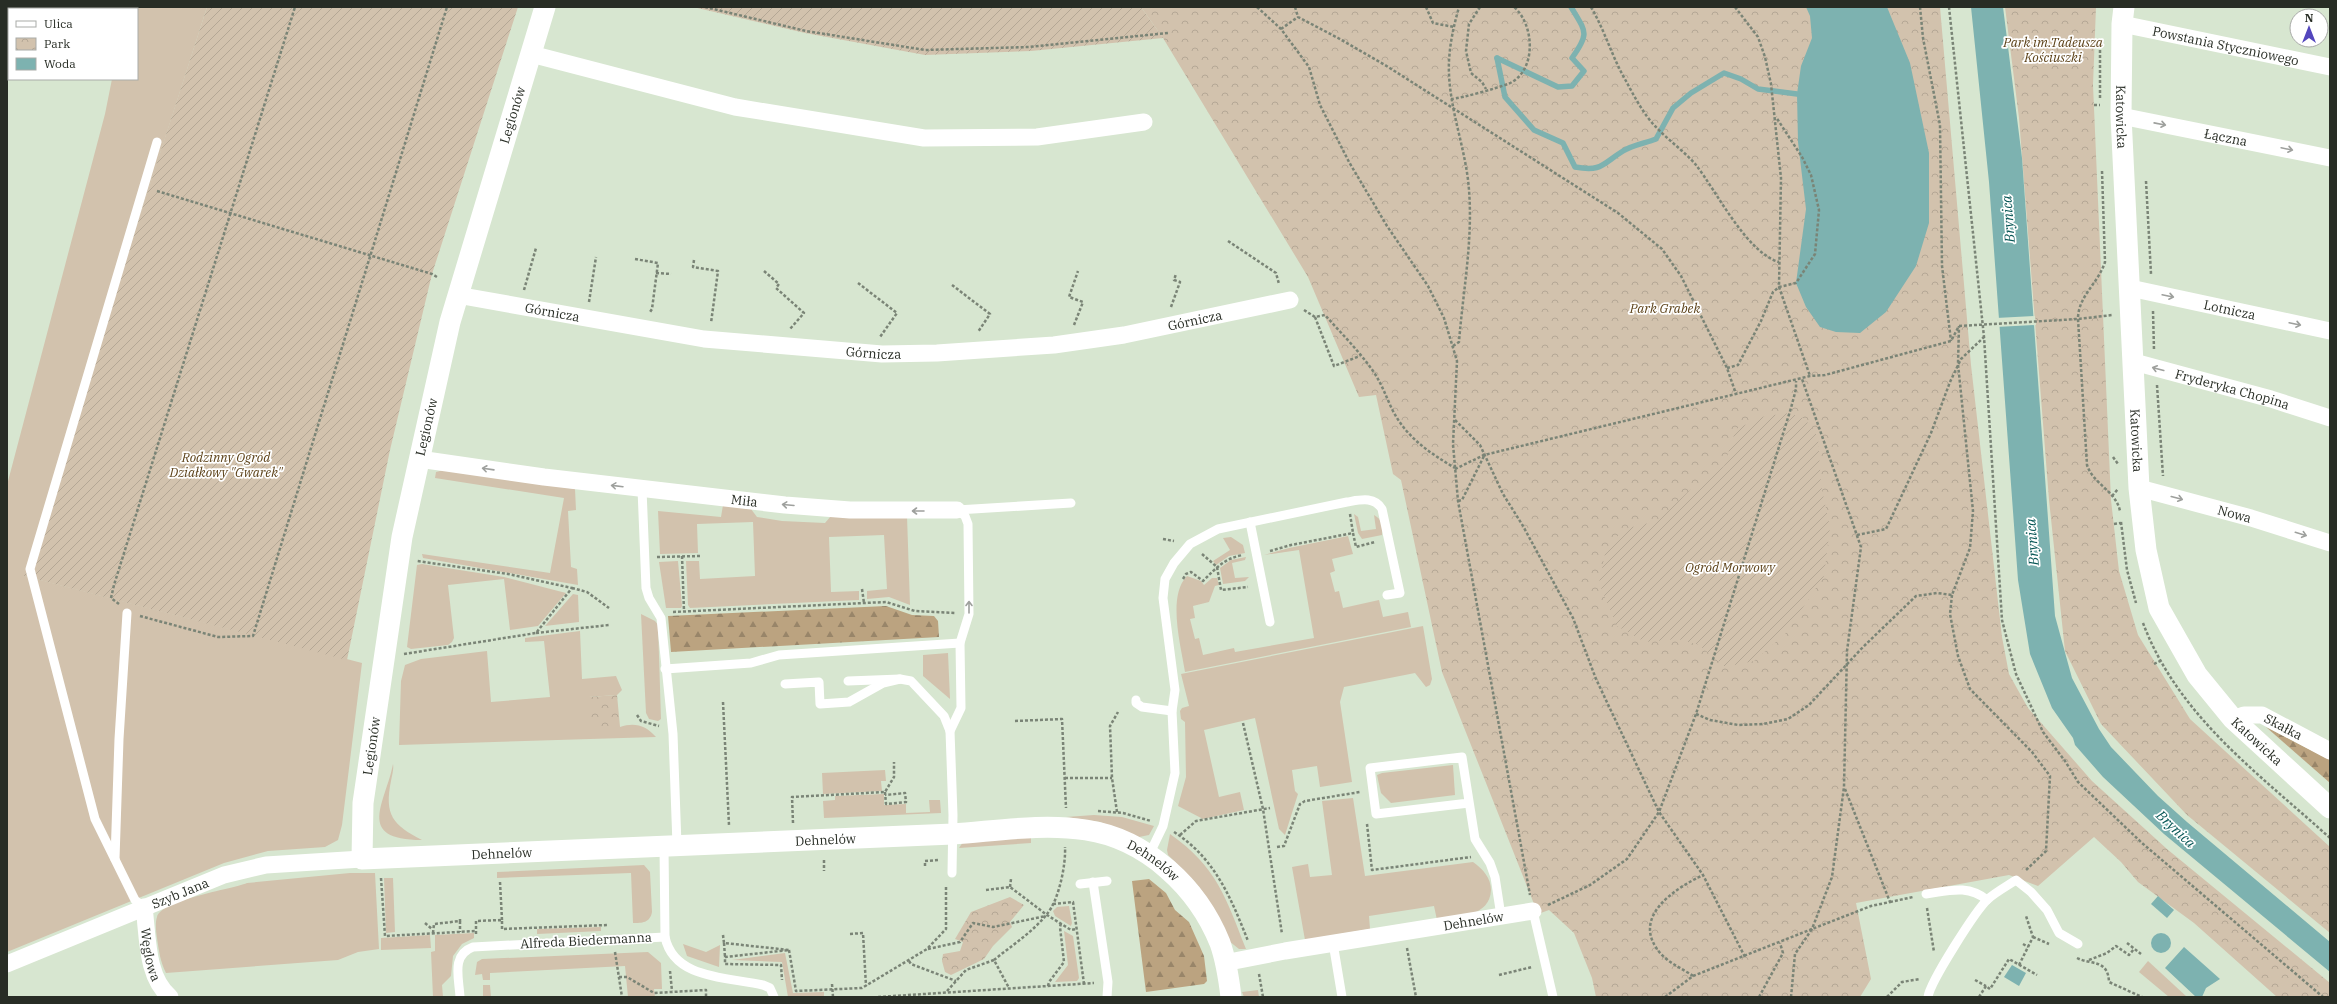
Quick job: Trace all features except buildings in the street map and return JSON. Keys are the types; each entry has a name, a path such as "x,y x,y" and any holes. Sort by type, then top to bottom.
{"street":[{"name":"Legionów","path":"362,859 364,803 375,716 398,557 419,459 457,295 545,7"},
{"name":"Powstania Styczniowego","path":"2123,15 2330,67"},
{"name":"Katowicka","path":"2123,15 2121,116 2139,488 2146,550 2159,608 2197,675 2233,719 2330,808"},
{"path":"531,54 736,107 924,138 1037,137 1144,122"},
{"name":"Łączna","path":"2121,116 2330,158"},
{"name":"Lotnicza","path":"2130,288 2330,332"},
{"name":"Górnicza","path":"457,295 704,339 882,354 950,352 1054,345 1124,335 1286,301"},
{"name":"Fryderyka Chopina","path":"2134,362 2271,399 2330,418"},
{"name":"Miła","path":"419,459 642,489 850,510 957,510"},
{"name":"Nowa","path":"2139,488 2252,518 2330,543"},
{"name":"Skałka","path":"2233,719 2244,714 2262,716 2330,751"},
{"name":"Dehnelów","path":"362,859 953,834 1038,828 1078,829 1119,838 1149,856 1176,877 1198,903 1219,943 1231,997"},
{"name":"Szyb Jana","path":"7,964 224,875 266,865 362,859"},
{"name":"Węglowa","path":"144,907 154,973 163,991 170,997"},
{"name":"Dehnelów","path":"1224,963 1285,951 1533,911"}],"lane":[{"path":"144,907 135,900 94,819 30,569 157,142"},
{"name":"Alfreda Biedermanna","path":"460,997 460,956 465,950 477,947 665,937 670,845 672,728 661,618 649,598 646,588 642,489"},
{"path":"1149,856 1163,826 1174,782 1172,711 1175,690 1163,598 1164,585 1165,579 1174,563 1190,544 1218,528 1367,499 1374,501 1382,509 1400,593 1387,595"},
{"name":"Miła","path":"957,510 1071,504"},
{"path":"950,731 961,708 960,644 969,614 968,524 965,516 957,510"},
{"path":"1250,522 1270,622"},
{"path":"115,860 119,739 127,613"},
{"path":"665,669 751,663 779,655 960,644"},
{"path":"785,684 819,682 820,704 839,704 856,699 882,683 900,679"},
{"path":"848,682 900,679 911,682 944,716 950,731 953,834 952,873"},
{"path":"1136,700 1136,703 1142,707 1172,711"},
{"path":"1469,803 1376,814 1370,768 1462,757 1475,839 1490,864 1495,877 1500,916"},
{"path":"1928,997 1929,989 1954,948 1987,900 2016,880 2031,892 2047,910 2059,933 2078,944"},
{"path":"1080,884 1106,881"},
{"path":"1093,882 1108,982 1107,997"},
{"path":"1926,894 1966,888 1978,892 1987,900"},
{"path":"1533,911 1553,997"},
{"path":"665,937 668,949 677,959 690,969 707,975 763,985 770,988 774,997"},
{"path":"1334,943 1342,997"}],"path":[{"path":"111,598 295,7"},
{"path":"127,613 218,637 253,636 447,7"},
{"path":"705,7 806,31 925,50 1029,47 1168,33"},
{"path":"1257,7 1281,30 1309,67 1320,105 1349,162 1387,226 1428,286 1444,318 1453,346 1457,361 1453,444 1458,501 1533,911 1590,885 1627,860 1659,812 1696,714 1791,408 1796,390 1796,381"},
{"path":"1295,7 1298,17 1338,38 1453,107 1618,213 1662,249 1681,276 1727,368 1736,394"},
{"path":"1426,7 1433,23 1454,27"},
{"path":"1453,346 1459,342 1470,227 1469,189 1451,99 1449,62 1454,27 1459,7"},
{"path":"1480,7 1469,24 1466,51 1471,73 1482,82 1486,89"},
{"path":"1451,99 1509,84 1522,73 1531,46 1529,30 1524,17 1514,7"},
{"path":"1591,7 1600,23 1625,80 1655,127 1694,163 1715,190 1738,229 1769,259 1779,262"},
{"path":"1735,7 1758,37 1765,57 1771,84 1781,178 1778,288 1810,376"},
{"path":"1920,7 1923,38 1940,125 1942,266 1951,341"},
{"path":"1949,7 1984,324 2002,620 2016,674 2033,714 2043,732 2066,761 2078,782 2102,806 2190,885 2323,997"},
{"path":"1281,30 1298,17"},
{"path":"2100,39 2100,111"},
{"path":"2094,106 2100,106"},
{"path":"1727,368 1738,365 1761,322 1773,292 1778,288 1796,283 1815,254 1818,210 1811,175 1802,157 1775,117"},
{"path":"2089,470 2086,455 2078,319 2080,304 2103,267 2105,246 2102,168"},
{"path":"2145,178 2163,494"},
{"path":"144,188 231,212 432,274 437,277"},
{"path":"1228,240 1276,273 1286,301 1315,316 1325,315 1372,370 1386,391 1393,411 1403,428 1419,445 1455,469"},
{"path":"2100,246 2105,246"},
{"path":"524,291 536,248"},
{"path":"587,310 596,257"},
{"path":"635,259 658,263 652,308 647,319"},
{"path":"694,260 693,267 718,270 710,327"},
{"path":"1074,331 1083,302 1068,297 1078,270"},
{"path":"764,271 779,284 776,288 804,313 790,330"},
{"path":"656,273 671,274"},
{"path":"1169,314 1180,282 1174,280 1176,274"},
{"path":"858,283 897,313 880,334 880,340 884,340"},
{"path":"952,285 990,314 976,338"},
{"path":"1959,326 2078,319 2131,313"},
{"path":"1315,316 1334,366 1360,356"},
{"path":"1455,469 1484,455 1796,381 1810,376 1825,375 1951,341 1959,326"},
{"path":"1959,326 1958,364 1973,511 1970,548 1952,595 1950,614 1958,656 1970,689 2032,752 2050,776 2046,851 2016,880"},
{"path":"1857,535 1886,529 1930,433 1958,364 1984,337"},
{"path":"1791,997 1795,954 1812,929 1832,877 1844,787 1847,664 1861,547 1802,379"},
{"path":"1454,420 1480,445 1503,494 1523,526 1573,618 1596,679 1659,812 1703,875 1745,957"},
{"path":"1458,501 1462,500 1484,455"},
{"path":"1347,502 1353,533"},
{"path":"2114,524 2121,523"},
{"path":"1163,539 1190,544 1217,567 1221,590 1248,586 1249,592"},
{"path":"682,556 684,611"},
{"path":"645,557 701,556"},
{"path":"409,560 508,574 572,588 587,592 609,608"},
{"path":"536,633 572,588"},
{"path":"862,589 864,603"},
{"path":"1696,714 1710,720 1738,725 1763,724 1788,719 1809,705 1847,664 1916,596 1937,593 1952,595"},
{"path":"658,611 886,602 915,611 969,614"},
{"path":"396,656 536,633 609,625"},
{"path":"2154,664 2160,661"},
{"path":"723,702 729,832"},
{"path":"1117,812 1112,778 1110,726 1118,712"},
{"path":"636,716 641,721 655,726 672,728"},
{"path":"1015,721 1062,719 1067,812"},
{"path":"1243,723 1247,731 1263,809 1285,951"},
{"path":"793,829 792,797 885,793 905,793 906,802 886,804 885,793 894,777 894,762"},
{"path":"1065,778 1112,778"},
{"path":"1844,787 1890,902"},
{"path":"1277,847 1284,846 1300,804 1305,801 1357,793"},
{"path":"1180,835 1196,822 1270,808"},
{"path":"1367,823 1372,870 1484,856"},
{"path":"947,991 966,970 994,960 1047,915 1053,904 1066,862 1064,845 1071,844"},
{"path":"824,860 824,871"},
{"path":"925,866 925,861 946,860"},
{"path":"381,873 385,936 433,931 476,931"},
{"path":"1693,976 1661,955 1652,940 1651,923 1656,909 1665,899 1682,885 1703,875"},
{"path":"1010,887 1011,879"},
{"path":"500,882 502,929 605,924 610,926"},
{"path":"789,950 796,991 862,988 927,949 946,929 946,882"},
{"path":"986,890 1010,887 1047,915 1071,930 1076,929"},
{"path":"1664,997 1693,976 1745,957 1812,929 1871,906 1926,894 1934,953 1933,959"},
{"path":"1053,904 1073,902 1084,984"},
{"path":"927,949 960,942 973,922 993,927 1047,915"},
{"path":"2019,965 2033,937 2026,916"},
{"path":"433,931 436,923 460,920 460,932"},
{"path":"477,947 476,921 502,920"},
{"path":"425,923 433,931"},
{"path":"1048,986 1048,982 1064,962 1060,927 1061,923"},
{"path":"1404,932 1416,997"},
{"path":"850,934 863,933 866,986"},
{"path":"723,935 725,964 781,966 782,981"},
{"path":"724,943 789,950"},
{"path":"1758,997 1783,953 1780,943"},
{"path":"2127,943 2141,954"},
{"path":"2023,944 2028,947"},
{"path":"2089,960 2107,953 2116,946 2129,955 2134,949"},
{"path":"622,997 615,951 623,950"},
{"path":"725,957 789,950"},
{"path":"1975,980 1990,989 2009,959 2037,975"},
{"path":"909,960 911,964 956,981"},
{"path":"994,960 1009,988"},
{"path":"1499,975 1545,964"},
{"path":"2103,966 2109,974 2109,982 2142,997"},
{"path":"1887,997 1902,982 1920,979 1924,974"},
{"path":"618,977 627,977 654,993 706,990 706,997"},
{"path":"878,997 947,991 1108,982"},
{"path":"832,984 832,997"},
{"path":"1261,984 1263,997"},
{"path":"1979,997 1986,986"}],"green space":[{"path":"207,7 25,576 362,663 342,825 338,840 325,847 268,851 224,863 7,952 7,485 105,114 112,80 138,80 138,8 124,8"},
{"name":"Rodzinny Ogród Działkowy \"Gwarek\"","path":"207,7 518,7 432,274 390,450 347,660 24,576"},
{"path":"693,7 1141,7 1163,38 1031,51 925,55 805,33"},
{"name":"Park Grabek","path":"1141,7 1940,7 1971,365 2002,637 2009,674 2028,708 2092,781 2167,849 2330,983 2330,997 2277,997 2194,923 2138,882 2121,862 2094,837 2038,886 2009,875 1856,903 1871,979 1860,997 1596,997 1592,978 1574,933 1549,910 1538,914 1442,672 1401,480 1393,474 1376,395 1359,397 1308,277 1163,38"},
{"name":"Park im.Tadeusza Kościuszki","path":"2005,7 2096,7 2093,85 2111,500 2119,571 2138,635 2190,719 2330,847 2330,933 2187,815 2101,724 2065,651 2049,500 2019,118"},
{"name":"Ogród Morwowy","path":"1789,413 1805,419 1818,437 1821,485 1830,527 1824,576 1785,634 1754,661 1725,667 1699,645 1678,639 1645,642 1617,626 1599,583 1606,549 1624,529 1657,521 1689,491 1724,466 1736,429 1765,416"},
{"path":"448,469 575,489 576,510 568,511 571,567 577,569 578,585 423,558 422,554 550,573 564,498 435,478 436,472"},
{"path":"723,505 751,509 757,517 782,521 825,523 831,516 907,516 910,605 889,597 867,599 867,591 887,589 884,535 829,537 831,592 859,591 859,600 690,608 688,605 686,561 699,561 700,579 755,576 753,522 697,524 698,553 660,554 658,511 721,517"},
{"path":"1354,514 1358,517 1361,531 1376,529 1374,515 1377,517 1381,523 1382,535 1362,539 1358,533"},
{"path":"1348,536 1353,554 1332,559 1335,571 1330,573 1335,592 1339,591 1343,608 1379,600 1383,617 1408,612 1411,627 1185,672 1177,622 1177,608 1181,585 1187,576 1201,581 1204,585 1212,578 1217,578 1219,585 1215,586 1209,602 1193,606 1195,618 1190,619 1195,639 1199,638 1203,655 1234,648 1235,652 1314,638 1299,550 1264,555 1289,548"},
{"path":"1231,537 1243,545 1245,553 1229,556 1216,565 1213,561 1230,550 1223,538"},
{"path":"1246,557 1245,560 1232,563 1235,578 1249,577 1245,581 1223,584 1220,568 1231,560"},
{"path":"678,561 682,606 681,608 666,608 659,562"},
{"path":"422,564 504,577 566,593 538,626 510,630 504,579 448,585 454,638 452,642 448,645 411,649 407,647 417,565"},
{"path":"573,594 578,595 579,622 545,626"},
{"path":"886,606 912,615 934,616 938,621 939,637 671,652 668,616"},
{"path":"641,614 655,621 658,625 661,719 658,721 649,719 646,713"},
{"path":"1423,626 1432,679 1430,685 1426,687 1415,673 1344,687 1340,702 1352,782 1320,787 1317,766 1292,770 1295,791 1298,794 1285,835 1279,829 1255,718 1204,730 1219,797 1240,792 1244,810 1203,819 1178,806 1186,777 1185,722 1181,719 1180,711 1182,708 1189,706 1181,674"},
{"path":"580,631 582,679 616,676 622,690 617,695 589,697 620,727 635,725 644,727 656,737 399,745 401,681 405,665 421,659 487,651 491,702 550,697 544,641 525,642 525,638"},
{"path":"948,653 950,699 923,676 923,655"},
{"path":"617,695 620,727 591,729 589,697"},
{"path":"2266,727 2330,760 2330,783"},
{"path":"393,764 389,793 390,811 398,824 412,835 422,840 401,838 388,833 381,826 379,816 381,805"},
{"path":"1453,765 1455,795 1391,803 1381,793 1377,775 1382,773"},
{"path":"885,770 886,781 881,781 882,791 823,794 822,773"},
{"path":"884,794 884,805 906,804 906,813 930,812 929,800 940,800 941,813 824,818 823,801 835,800 835,796"},
{"path":"1353,798 1365,876 1473,862 1483,871 1490,882 1491,890 1489,899 1485,906 1479,911 1471,914 1437,920 1434,906 1369,916 1370,929 1305,940 1292,867 1308,864 1310,877 1332,875 1322,801"},
{"path":"1094,815 1122,817 1154,826 1149,835 1139,837 1100,822 1066,817"},
{"path":"1170,834 1186,846 1209,871 1226,899 1246,949 1239,949 1229,941 1205,895 1195,882 1168,855 1167,850"},
{"path":"1031,837 1031,843 959,848 963,842"},
{"path":"644,865 650,872 652,912 651,916 645,922 639,923 633,923 631,873 497,878 497,872"},
{"path":"350,873 375,873 379,949 358,952 338,960 166,973 159,952 156,922 157,917 162,911 171,905 183,900 247,883"},
{"path":"384,878 393,878 395,932 386,933"},
{"path":"1149,879 1166,893 1175,910 1189,922 1204,956 1207,981 1204,984 1146,992 1132,881"},
{"path":"1010,897 1024,905 1010,922 1012,927 993,946 984,959 951,975 945,972 942,961 943,954 960,951 963,942 955,939 971,912"},
{"path":"1069,906 1072,923 1071,926 1055,916 1053,911 1057,907"},
{"path":"601,927 601,931 537,934 537,929"},
{"path":"1064,931 1073,936 1079,978 1077,981 1055,982 1068,965"},
{"path":"474,933 474,938 462,944 453,956 451,976 442,985 443,997 433,997 431,952 435,951 435,935"},
{"path":"430,935 431,948 381,950 381,938"},
{"path":"683,944 706,952 720,945 719,967 687,956"},
{"path":"648,952 661,963 662,989 654,989 655,997 628,997 625,966 490,973 490,980 483,980 482,974 475,975 477,962 482,959"},
{"path":"785,953 793,993 824,992 824,997 788,997 782,962 732,960"},
{"path":"2148,961 2187,997 2169,997 2139,972"},
{"path":"483,985 490,985 491,997 483,997"},
{"path":"1258,990 1259,997 1244,997 1242,992"}],"water":[{"path":"1806,7 1887,7 1910,63 1929,153 1929,223 1916,266 1886,312 1860,333 1836,332 1820,327 1806,307 1796,283 1806,209 1798,142 1797,94 1801,66 1812,38 1810,16"},
{"name":"Brynica","path":"1971,7 2003,7 2022,158 2055,616 2072,678 2099,729 2111,747 2158,796 2330,942 2330,972 2164,834 2103,777 2075,745 2073,738 2052,708 2030,654 2018,580 1989,182"},
{"path":"2158,896 2174,910 2167,918 2151,904"},
{"path":"2161,933 2168,936 2171,943 2168,950 2161,953 2154,950 2151,943 2154,936"},
{"path":"2184,947 2220,979 2206,988 2202,997 2196,997 2165,968"},
{"path":"2012,965 2026,973 2019,986 2004,977"}],"pier":[{"path":"2035,316 2036,325 1996,327 1996,318"}],"waterway":[{"path":"1497,58 1558,87 1572,86 1584,71 1572,58 1582,43 1584,32 1571,7"},
{"path":"1497,58 1505,97 1534,130 1563,143 1575,167 1597,168 1627,149 1656,139 1673,108 1691,93 1724,73 1741,79 1758,89 1797,94"}]}
